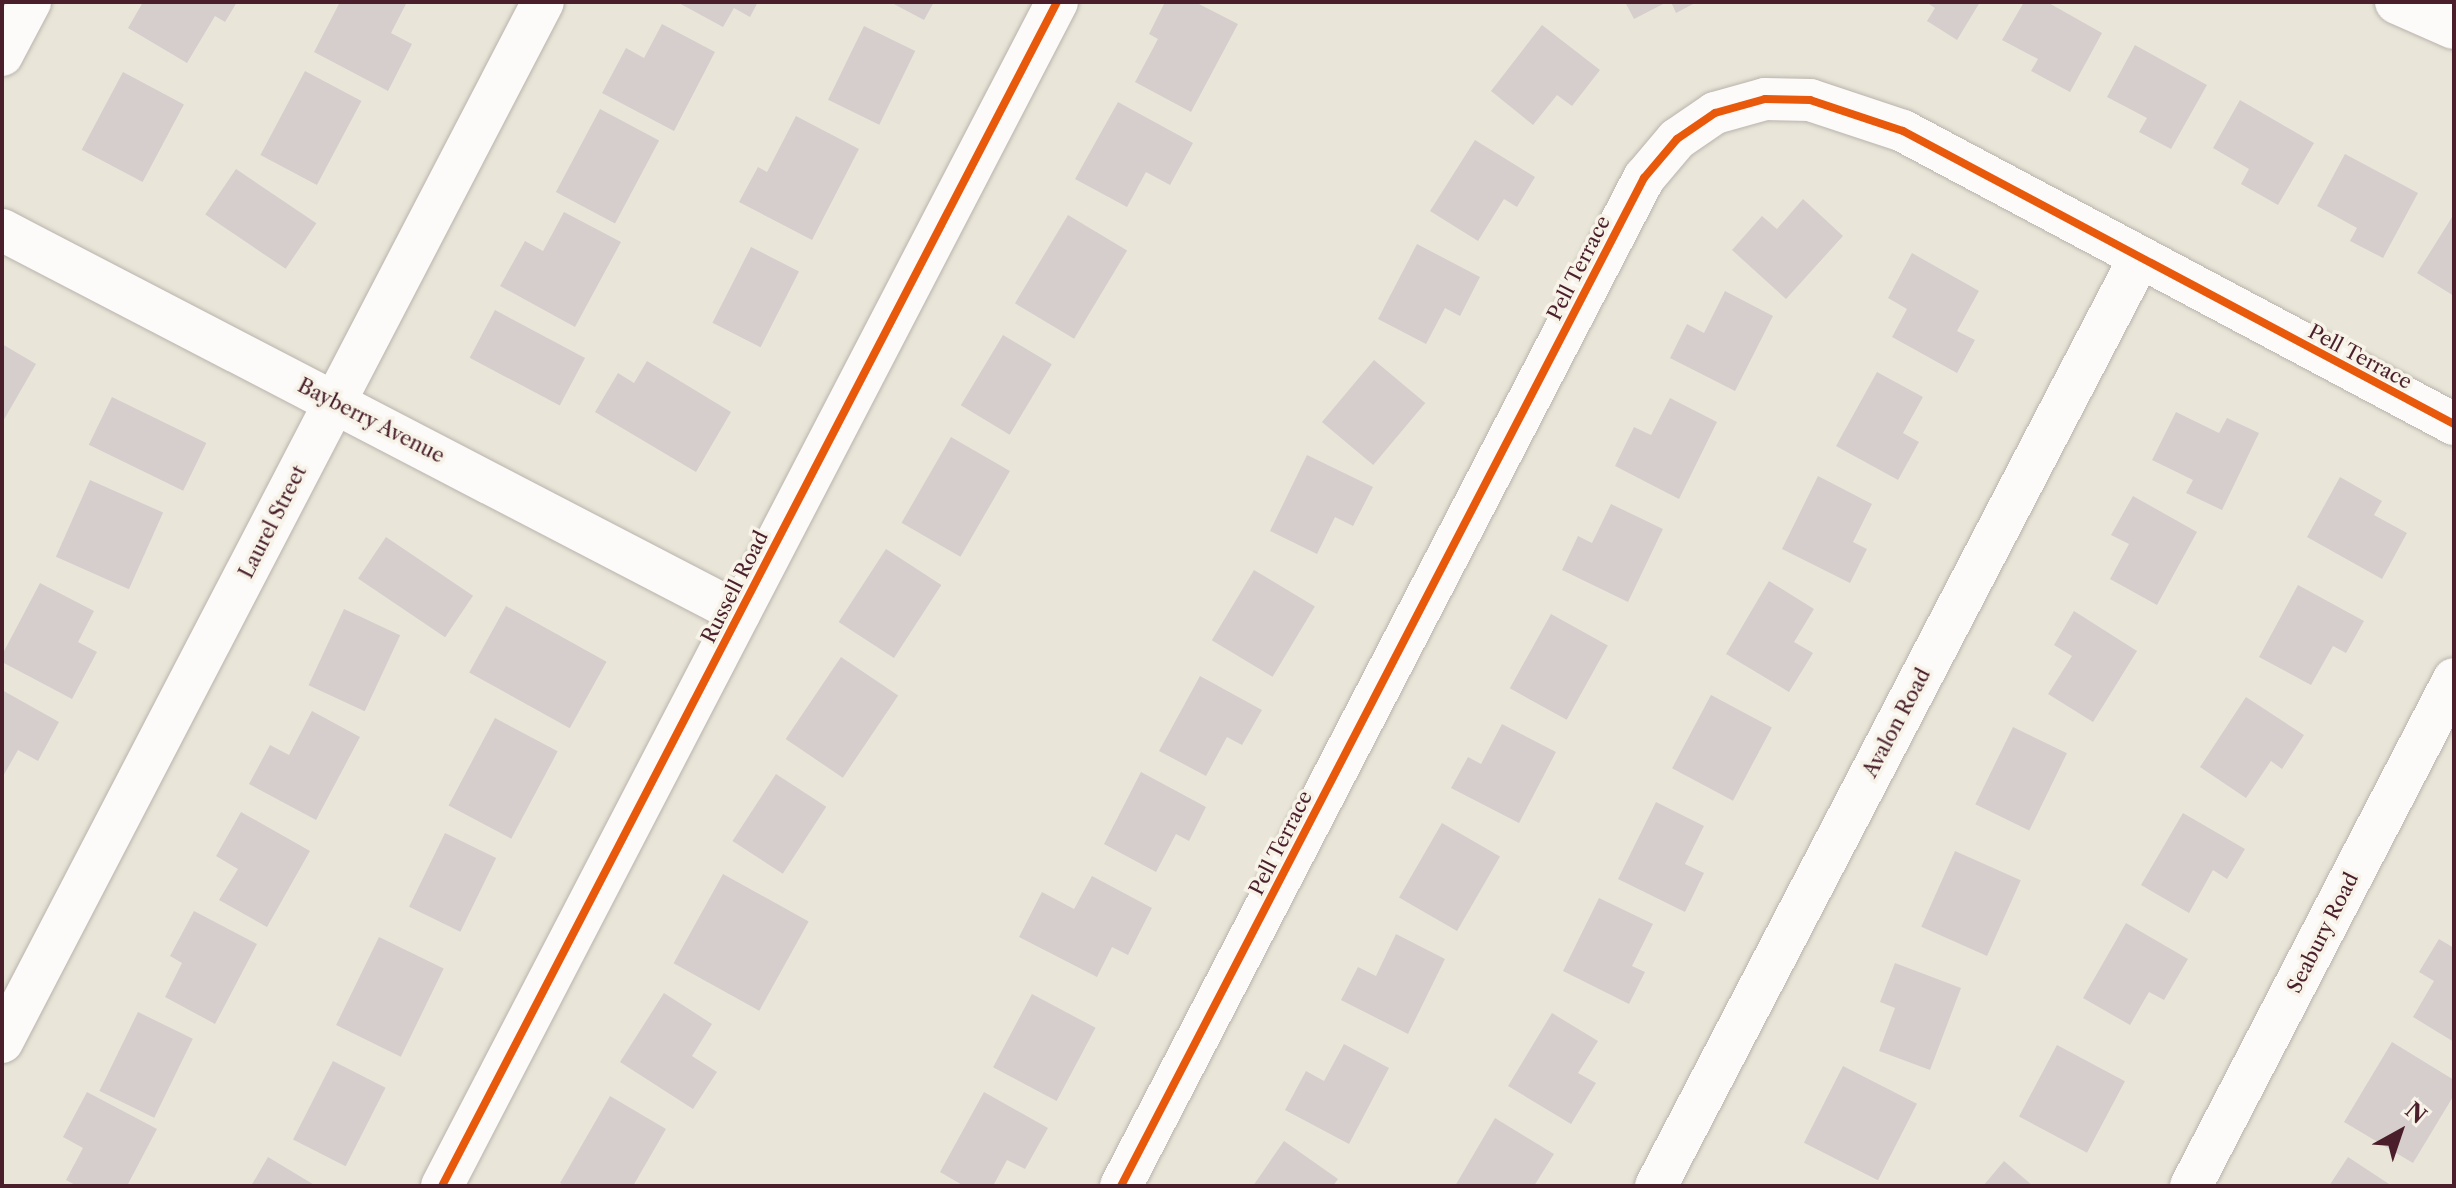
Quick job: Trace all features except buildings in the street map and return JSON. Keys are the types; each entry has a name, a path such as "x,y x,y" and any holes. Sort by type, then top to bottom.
{"main road":[{"path":"2397,2 2454,27"}],"street":[{"path":"2,55 30,2"},
{"name":"Laurel Street","path":"2,1042 543,2"},
{"name":"Russell Road","path":"442,1186 1057,2"},
{"name":"Pell Terrace","path":"1121,1186 1644,178 1677,139 1715,113 1765,99 1810,100 1842,108 1903,131 2454,424"},
{"name":"Bayberry Avenue","path":"2,230 739,613"},
{"name":"Avalon Road","path":"1656,1186 2139,259"},
{"name":"Seabury Road","path":"2191,1186 2450,697"}],"cycle path":[{"path":"442,1186 1057,2"},
{"path":"1121,1186 1644,178 1677,139 1715,113 1765,99 1810,100 1903,131 2454,424"}]}
